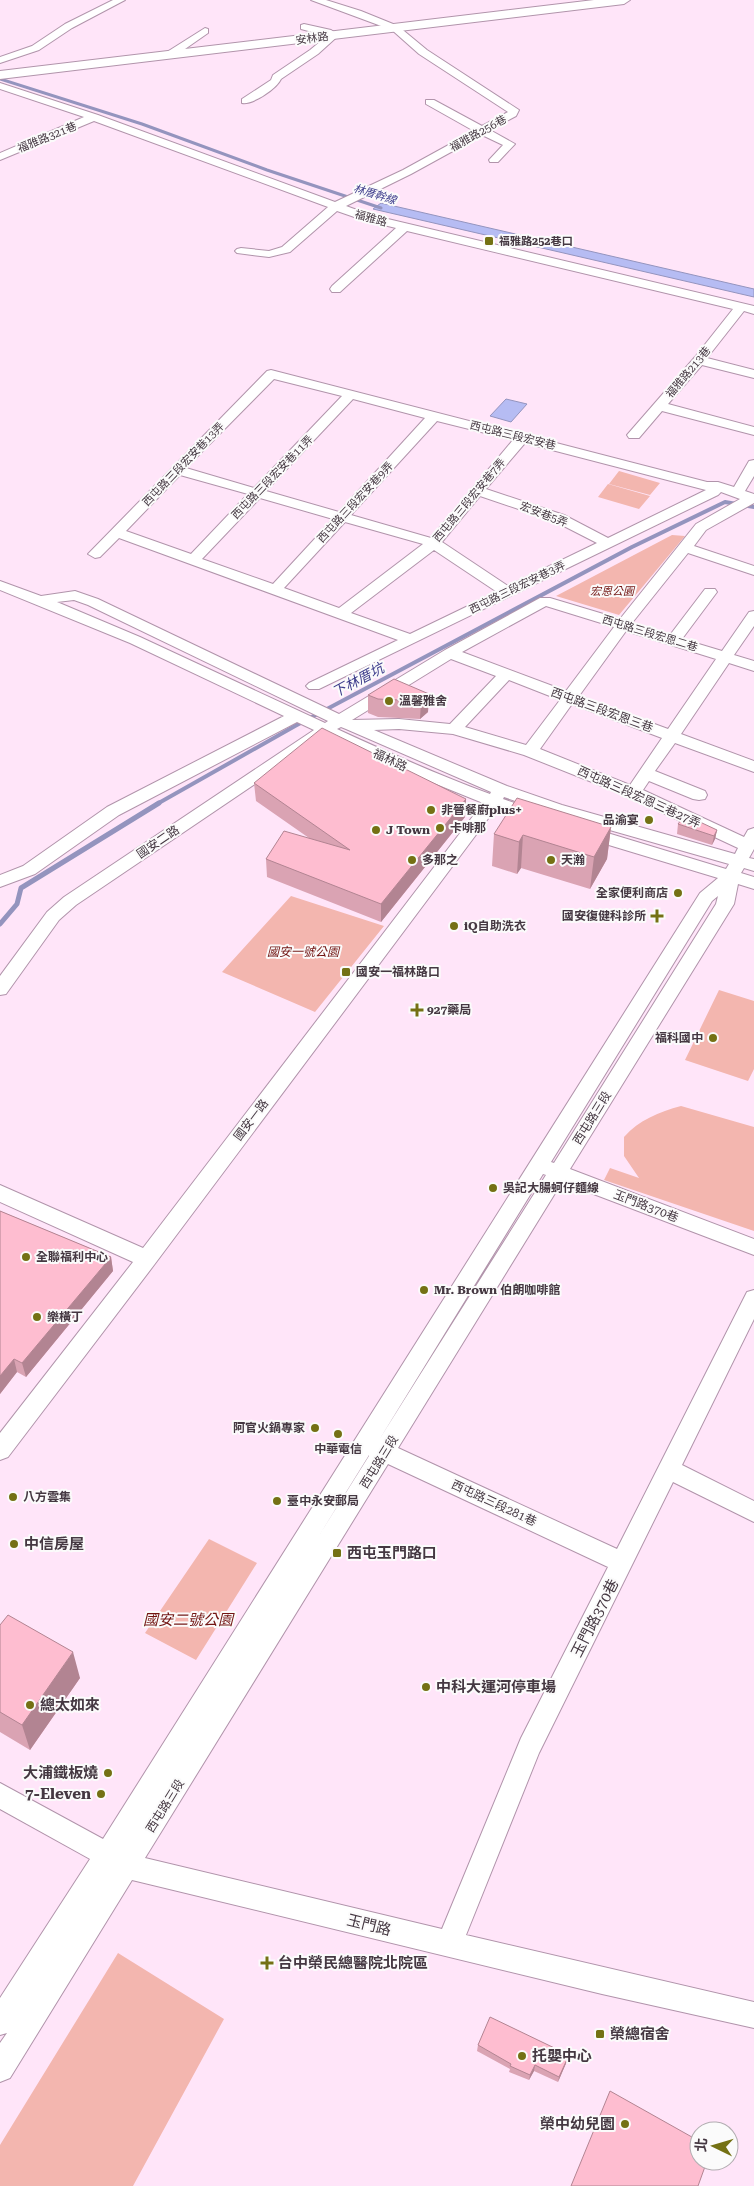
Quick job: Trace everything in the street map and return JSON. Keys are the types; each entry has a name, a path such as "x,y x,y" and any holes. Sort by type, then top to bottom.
{"main road":[{"name":"安林路","path":"0,75 624,0"}],"street":[{"path":"0,60 14,57 40,45 43,41 120,0"},
{"name":"福雅路256巷","path":"240,251 269,254 286,250 335,207 407,172 512,114 514,110 471,85 423,52 395,28 358,13 316,0"},
{"path":"246,101 275,82 277,76 314,52 334,35 304,27"},
{"path":"171,54 204,31"},
{"name":"福雅路","path":"0,86 94,117 335,207 404,228 748,309"},
{"path":"430,102 510,144 494,160"},
{"name":"福雅路321巷","path":"0,158 17,148 94,117"},
{"path":"336,289 404,228"},
{"name":"福雅路213巷","path":"634,435 699,360 748,309"},
{"path":"699,360 754,374"},
{"name":"西屯路三段宏安巷","path":"271,374 523,437 707,486 718,486 753,499"},
{"name":"西屯路三段宏安巷13弄","path":"95,554 271,374"},
{"name":"西屯路三段宏安巷11弄","path":"193,560 351,394"},
{"path":"659,406 754,431"},
{"name":"西屯路三段宏安巷9弄","path":"274,590 435,415"},
{"name":"西屯路三段宏安巷7弄","path":"340,614 434,542 523,437"},
{"path":"737,493 754,464"},
{"path":"177,470 434,542 507,592"},
{"name":"西屯路三段宏安巷3弄","path":"314,686 713,492 718,486"},
{"name":"宏安巷5弄","path":"478,491 559,518 608,543"},
{"path":"530,750 623,625 701,527 753,499"},
{"path":"116,532 410,639"},
{"path":"684,547 754,571"},
{"name":"福林路","path":"0,585 65,608 143,644 497,796"},
{"path":"673,641 710,592"},
{"name":"西屯路三段宏恩二巷","path":"545,601 754,666"},
{"name":"國安二路","path":"0,989 53,916 70,901 321,719 450,653 545,601"},
{"path":"633,792 754,616"},
{"name":"西屯路三段宏恩三巷","path":"450,653 754,767"},
{"path":"454,729 506,674"},
{"path":"0,882 29,870 113,811 321,719"},
{"name":"福林路","path":"321,719 421,774 742,868 754,882"},
{"name":"西屯路三段宏恩三巷27弄","path":"321,719 454,729 530,750 751,839"},
{"path":"645,774 699,795"},
{"name":"國安一路","path":"0,1450 497,796"},
{"name":"西屯路三段","path":"0,2068 117,1860 375,1447 558,1172 725,904 742,868 751,839"},
{"name":"西屯路三段","path":"375,1447 539,1165 706,897 742,868"},
{"name":"玉門路370巷","path":"539,1165 754,1247"},
{"path":"0,1193 147,1259"},
{"name":"玉門路370巷","path":"449,1944 530,1746 754,1298"},
{"name":"西屯路三段281巷","path":"375,1447 623,1563"},
{"path":"668,1469 754,1512"},
{"name":"玉門路","path":"0,1795 117,1860 449,1944 754,2015"},
{"name":"西屯路三段","path":"0,2022 117,1860"}],"green space":[{"path":"619,471 660,483 650,495 609,484"},
{"path":"608,484 650,496 639,509 598,497"},
{"name":"宏恩公園","path":"672,535 685,536 619,615 556,596"},
{"name":"國安一號公園","path":"291,896 384,926 315,1012 222,972"},
{"path":"719,990 754,1001 754,1069 748,1081 685,1060"},
{"path":"681,1106 754,1127 754,1231 604,1180 610,1168 639,1178 624,1156 624,1137 650,1117"},
{"name":"國安二號公園","path":"209,1539 257,1563 196,1660 145,1633"},
{"path":"118,1953 224,2019 133,2186 0,2186 0,2145"}],"water":[{"path":"381,203 754,289 754,297 373,209"},
{"path":"506,399 527,404 511,422 490,416"}],"building":[{"path":"394,679 429,694 421,701 378,699 368,695"},
{"name":"J Town","path":"322,728 466,799 381,904 266,859 284,831 350,850 254,783"},
{"path":"517,798 611,827 594,857 523,835 519,842 494,834"},
{"path":"685,815 717,830 714,836 678,824"},
{"name":"樂橫丁","path":"0,1211 111,1257 22,1363 14,1359 0,1376"},
{"path":"8,1615 73,1652 22,1725 0,1712 0,1625"},
{"name":"托嬰中心","path":"490,2017 569,2055 559,2077 535,2065 530,2075 510,2066 511,2064 478,2045"},
{"name":"榮中幼兒園","path":"610,2091 689,2135 689,2171 703,2171 698,2186 571,2186"}],"waterway":[{"name":"林厝幹線","path":"0,79 142,124 267,170 381,208"},
{"name":"下林厝坑","path":"157,804 295,726 632,547 725,502 754,507"},
{"name":"下林厝坑","path":"0,924 17,904 21,888 159,803"}],"place":[{"name":"福雅路252巷口","path":"489,241"},
{"name":"溫馨雅舍","path":"389,701"},
{"name":"非晉餐廚plus+","path":"431,810"},
{"name":"品渝宴","path":"649,820"},
{"name":"卡啡那","path":"440,828"},
{"name":"J Town","path":"376,830"},
{"name":"多那之","path":"412,860"},
{"name":"天瀚","path":"551,860"},
{"name":"全家便利商店","path":"678,893"},
{"name":"國安復健科診所","path":"657,916"},
{"name":"iQ自助洗衣","path":"454,926"},
{"name":"國安一福林路口","path":"346,972"},
{"name":"927藥局","path":"417,1010"},
{"name":"福科國中","path":"713,1038"},
{"name":"吳記大腸蚵仔麵線","path":"493,1188"},
{"name":"全聯福利中心","path":"26,1257"},
{"name":"Mr. Brown 伯朗咖啡館","path":"424,1290"},
{"name":"樂橫丁","path":"37,1317"},
{"name":"阿官火鍋專家","path":"315,1428"},
{"name":"中華電信","path":"338,1434"},
{"name":"八方雲集","path":"13,1497"},
{"name":"臺中永安郵局","path":"277,1501"},
{"name":"中信房屋","path":"14,1544"},
{"name":"西屯玉門路口","path":"337,1553"},
{"name":"中科大運河停車場","path":"426,1687"},
{"name":"總太如來","path":"30,1705"},
{"name":"大浦鐵板燒","path":"108,1773"},
{"name":"7-Eleven","path":"101,1794"},
{"name":"台中榮民總醫院北院區","path":"267,1963"},
{"name":"榮總宿舍","path":"600,2034"},
{"name":"托嬰中心","path":"522,2056"},
{"name":"榮中幼兒園","path":"625,2124"}]}
